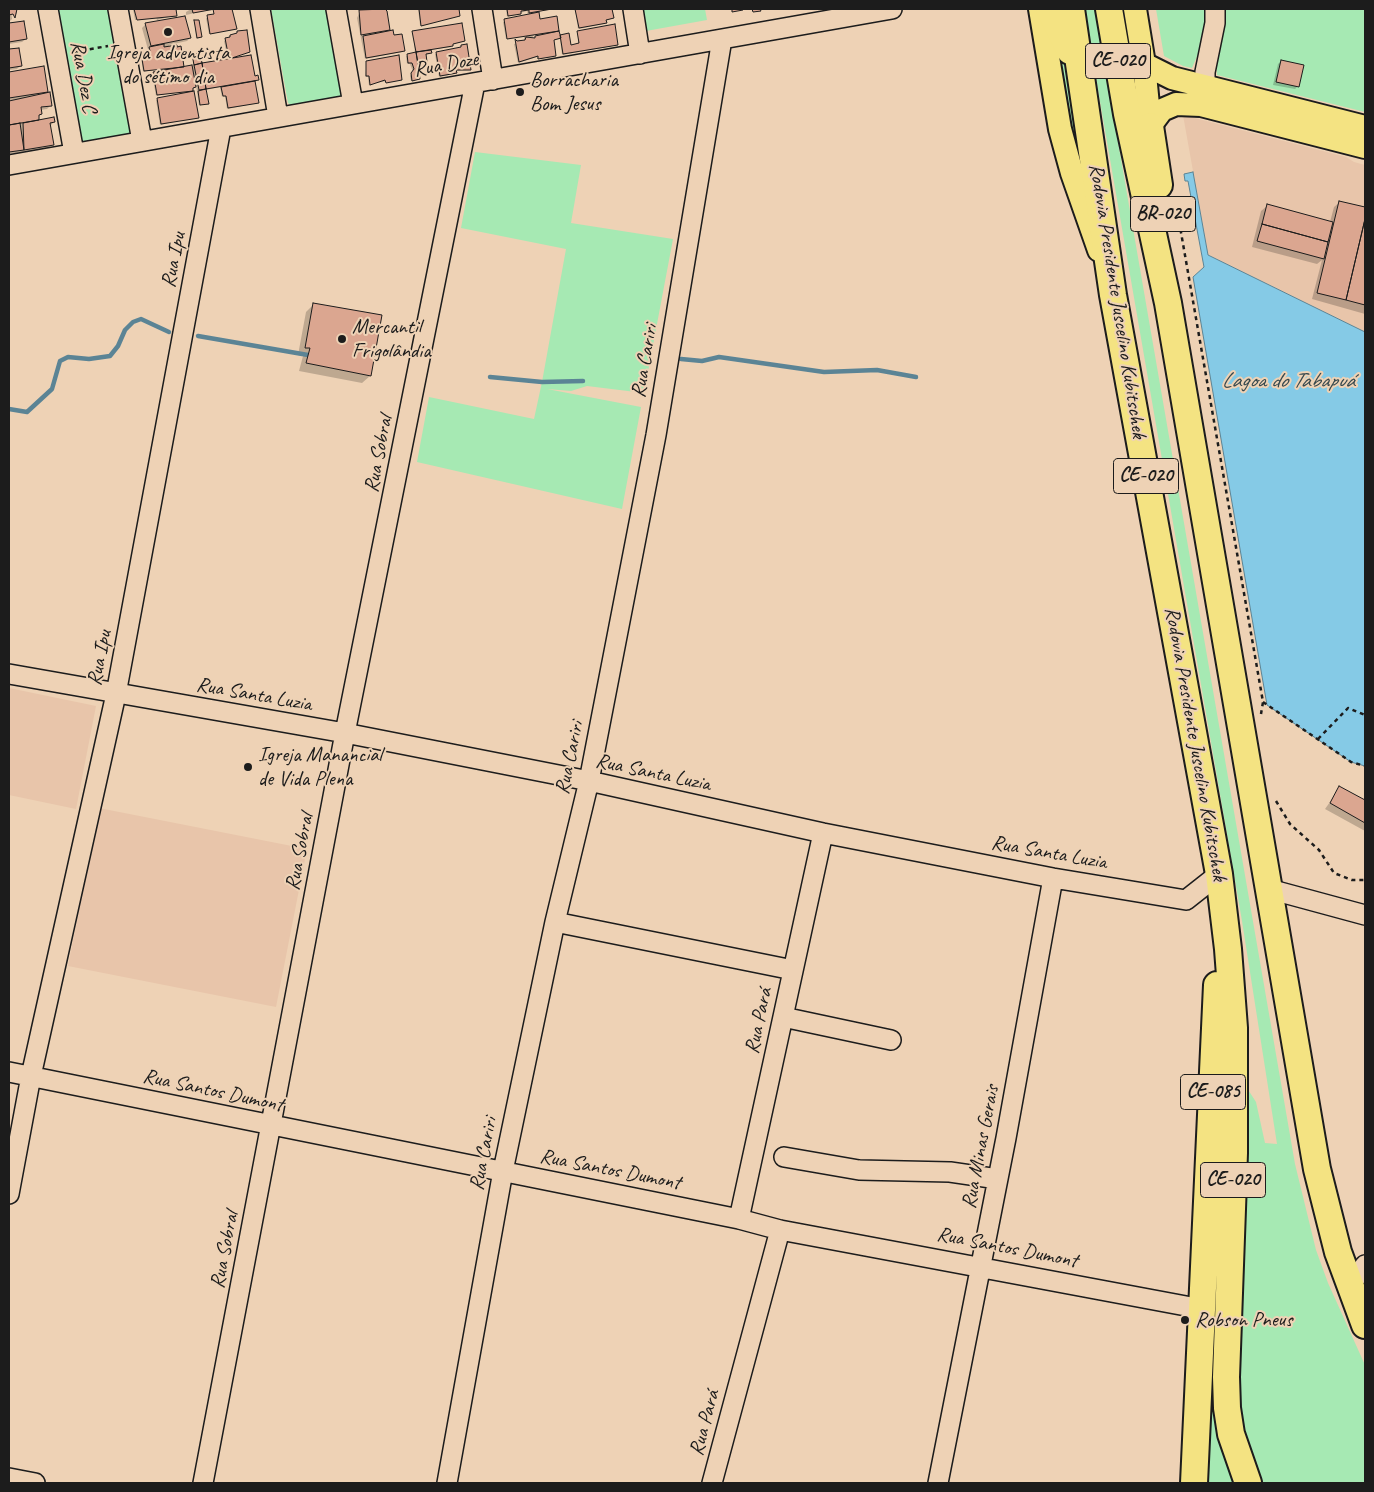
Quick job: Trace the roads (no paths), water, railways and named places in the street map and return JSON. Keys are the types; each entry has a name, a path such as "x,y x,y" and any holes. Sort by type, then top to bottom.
{"highway":[{"path":"1049,9 1083,76"},
{"name":"Rodovia Presidente Juscelino Kubitschek","path":"1071,9 1083,76 1113,295 1219,874 1228,949 1234,1057 1234,1152 1226,1377 1227,1408 1234,1442 1248,1483"},
{"name":"Rodovia Presidente Juscelino Kubitschek","path":"1109,9 1127,114 1168,302 1317,1169 1325,1206 1350,1287 1365,1325"},
{"name":"BR-020","path":"1150,126 1169,262 1168,302"},
{"name":"CE-085","path":"1194,1483 1211,1145 1219,874"}],"main road":[{"path":"1040,9 1060,129 1069,164 1113,295"},
{"name":"BR-020","path":"1135,9 1144,64 1150,126"},
{"path":"1144,64 1203,95 1365,147"},
{"path":"1150,126 1162,110 1203,95 1365,127"}],"street":[{"name":"Rua Dez C","path":"48,9 74,153"},
{"path":"118,9 142,141"},
{"path":"260,9 278,117"},
{"path":"336,9 353,104"},
{"path":"482,9 484,81"},
{"path":"633,9 640,54"},
{"name":"Rua Doze","path":"9,165 892,9"},
{"path":"1203,95 1205,72 1215,23 1215,9"},
{"name":"Rua Cariri","path":"447,1483 503,1171 555,922 589,782 656,436 722,39"},
{"name":"Rua Sobral","path":"203,1483 345,733 484,81"},
{"name":"Rua Ipu","path":"9,1194 31,1076 116,694 221,128"},
{"name":"Rua Santa Luzia","path":"9,674 345,733 589,782 823,833 1053,878 1186,900 1219,874"},
{"name":"Rua Pará","path":"738,1219 823,833"},
{"name":"Rua Minas Gerais","path":"938,1483 998,1179 1053,878"},
{"path":"1269,889 1365,915"},
{"path":"555,922 793,970"},
{"path":"783,1018 891,1040"},
{"name":"Rua Santos Dumont","path":"9,1072 738,1219 780,1230 1202,1309"},
{"path":"784,1157 859,1170 930,1170 998,1179"},
{"name":"Rua Pará","path":"712,1483 780,1230"},
{"path":"1350,1287 1365,1265"},
{"path":"9,1478 35,1483"}],"water":[{"name":"Lagoa do Tabapuá","path":"1193,172 1208,255 1365,332 1365,766 1351,762 1267,705 1193,277 1204,267 1188,181 1185,181 1184,174"}],"waterway":[{"path":"9,409 27,412 52,389 60,361 68,357 89,359 110,356 118,346 125,330 133,322 141,319 169,332"},
{"path":"198,336 308,355"},
{"path":"681,359 702,361 719,357 824,372 877,370 916,377"},
{"path":"490,377 542,382 583,381"}],"place":[{"name":"Igreja adventista do sétimo dia","path":"168,32"},
{"name":"Borracharia Bom Jesus","path":"520,92"},
{"name":"Mercantil Frigolândia","path":"342,339"},
{"name":"Igreja Manancial de Vida Plena","path":"248,767"},
{"name":"Robson Pneus","path":"1185,1320"}]}
